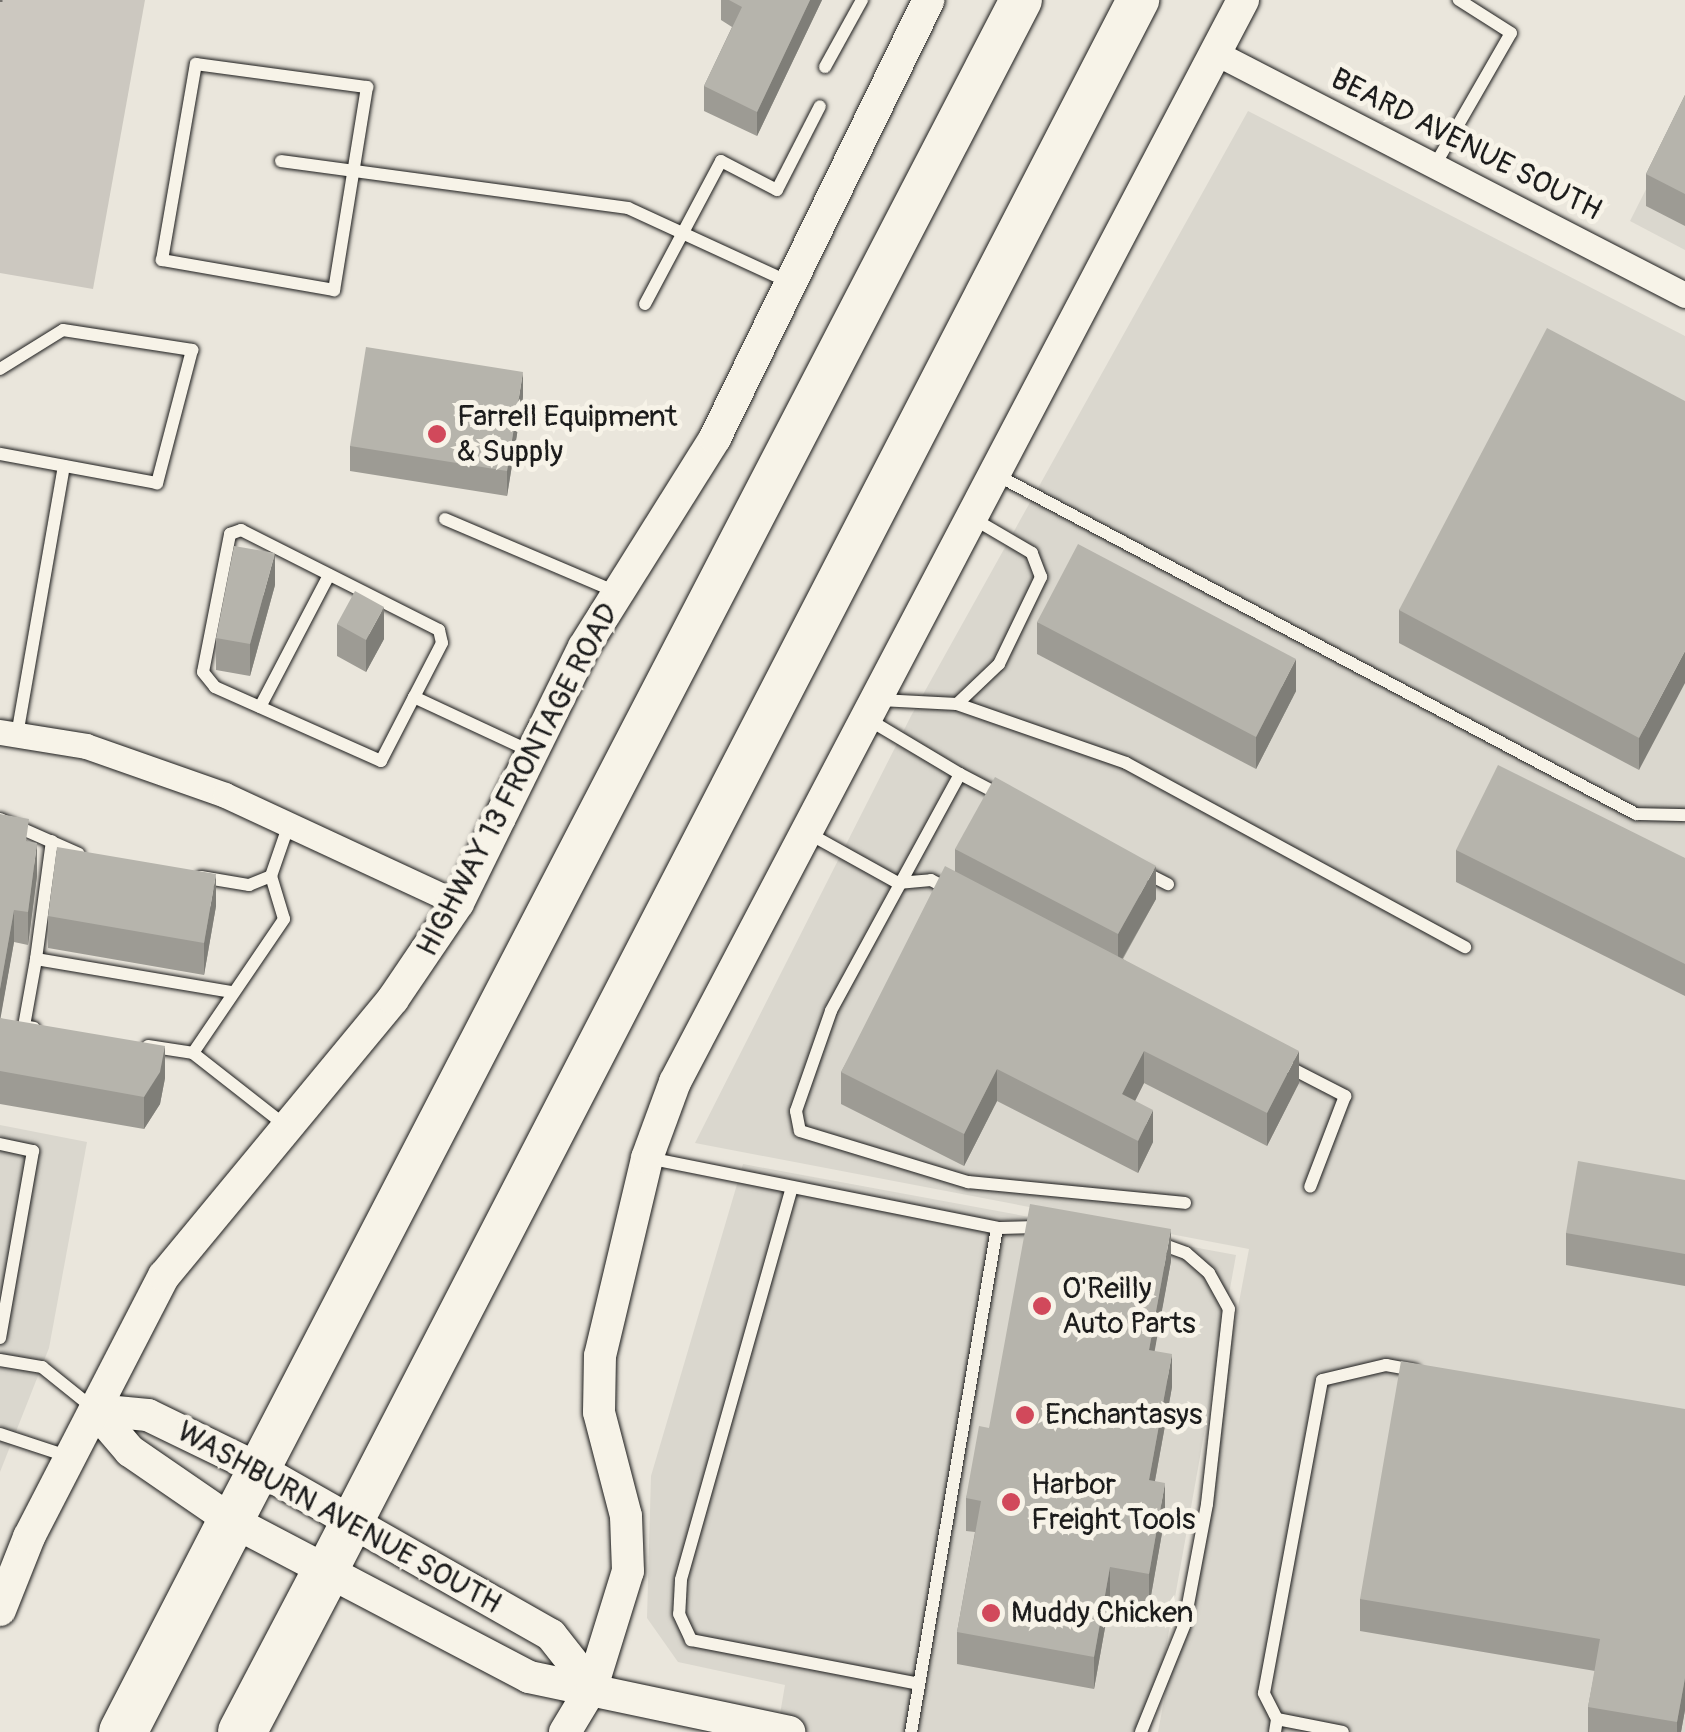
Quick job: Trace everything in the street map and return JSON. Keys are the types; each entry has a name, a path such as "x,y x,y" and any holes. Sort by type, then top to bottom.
{"highway":[{"path":"123,1732 1021,0"},
{"path":"242,1732 1138,0"}],"street":[{"path":"565,1732 592,1687 628,1572 626,1516 598,1412 600,1356 647,1158 675,1082 968,515 1243,0"},
{"name":"HIGHWAY 13 FRONTAGE ROAD","path":"0,1609 70,1457 164,1276 394,999 458,903 532,752 618,593 715,438 924,2"},
{"name":"BEARD AVENUE SOUTH","path":"1216,53 1685,295"},
{"path":"8,733 86,746 288,824 458,903"},
{"name":"WASHBURN AVENUE SOUTH","path":"95,1410 148,1414 257,1468 551,1636 592,1687"},
{"name":"WASHBURN AVENUE SOUTH","path":"95,1410 130,1451 232,1520 325,1574 528,1677 592,1687 789,1732"}],"lane":[{"path":"825,67 862,0"},
{"path":"1435,166 1511,33 1459,0"},
{"path":"196,64 366,87 353,171 334,290 162,260 196,64"},
{"path":"645,304 721,162 776,190 820,106"},
{"path":"281,161 628,208 792,283"},
{"path":"0,369 63,330 192,350 158,483 0,454"},
{"path":"8,733 64,466"},
{"path":"991,472 1636,814 1685,816"},
{"path":"957,704 999,664 1042,578 1032,553 968,515"},
{"path":"445,519 618,593"},
{"path":"241,530 438,630 442,643 414,697 381,760 214,687 204,672 230,534 241,530"},
{"path":"260,707 329,574"},
{"path":"414,697 532,752"},
{"path":"868,708 957,704 1126,763 1466,947"},
{"path":"868,708 960,774 1012,802"},
{"path":"960,774 831,1010 796,1111 800,1131 968,1182 1185,1203"},
{"path":"0,820 99,858"},
{"path":"194,1053 284,918 272,876 288,824"},
{"path":"806,832 898,884 931,880 966,898"},
{"path":"43,1030 24,1026 52,840"},
{"path":"1133,866 1168,884"},
{"path":"193,875 249,885 272,876"},
{"path":"36,959 232,992"},
{"path":"137,1044 194,1053 286,1126"},
{"path":"1276,1060 1345,1096 1310,1187"},
{"path":"0,1144 33,1150 0,1338"},
{"path":"647,1158 997,1228 1052,1229"},
{"path":"792,1187 681,1580 679,1614 692,1640 918,1684"},
{"path":"910,1732 997,1228"},
{"path":"1140,1732 1184,1626 1207,1504 1229,1309 1210,1273 1186,1253 1146,1242"},
{"path":"0,1360 42,1367 95,1410"},
{"path":"1343,1732 1276,1726 1264,1694 1322,1380 1386,1365 1424,1372"},
{"path":"0,1434 70,1457"}],"shaded area":[{"path":"0,0 145,0 93,289 0,273"},
{"path":"1248,111 1685,336 1685,1732 1158,1732 1249,1249 695,1143 911,716"},
{"path":"1685,112 1685,250 1630,221"},
{"path":"0,1125 87,1142 49,1348 0,1472"},
{"path":"743,1164 1236,1255 1151,1732 777,1732 785,1685 678,1662 647,1618 651,1476"}],"building":[{"path":"729,0 810,0 757,112 704,86 742,7"},
{"path":"1685,95 1685,194 1646,174"},
{"path":"1547,328 1685,401 1685,651 1639,738 1399,610"},
{"name":"Farrell Equipment & Supply","path":"366,347 523,372 507,471 350,446"},
{"path":"1078,544 1296,659 1256,737 1037,622"},
{"path":"234,546 275,553 250,644 216,638"},
{"path":"355,591 384,607 366,640 337,624"},
{"path":"1498,765 1685,858 1685,964 1456,850"},
{"path":"995,777 1156,866 1118,934 955,849"},
{"path":"0,814 29,819 26,841 37,843 28,912 14,910 0,989"},
{"path":"57,847 216,874 204,943 48,916"},
{"path":"945,866 1299,1051 1267,1113 1144,1051 1122,1094 1153,1110 1138,1141 997,1069 964,1134 841,1072"},
{"path":"0,1018 165,1046 160,1072 144,1097 0,1071"},
{"path":"1578,1161 1685,1180 1685,1254 1566,1233"},
{"path":"1030,1204 1171,1229 1149,1350 1172,1354 1149,1480 1165,1483 1149,1574 1110,1567 1094,1657 957,1632 981,1501 966,1498 979,1426 989,1428"},
{"path":"1401,1361 1685,1409 1685,1678 1677,1722 1588,1707 1600,1639 1360,1599"}],"place":[{"name":"Farrell Equipment & Supply","path":"437,434"},
{"name":"O'Reilly Auto Parts","path":"1042,1306"},
{"name":"Enchantasys","path":"1025,1415"},
{"name":"Harbor Freight Tools","path":"1011,1502"},
{"name":"Muddy Chicken","path":"991,1613"}]}
